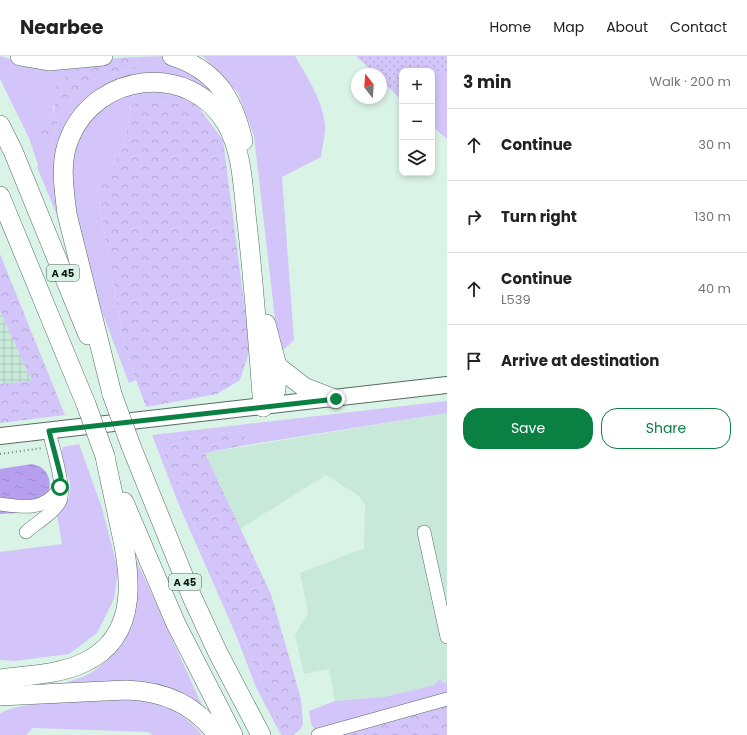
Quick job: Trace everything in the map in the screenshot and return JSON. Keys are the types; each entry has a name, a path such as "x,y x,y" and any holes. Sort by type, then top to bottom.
{"highway":[{"path":"20,56 49,60 102,56"},
{"path":"172,56 202,70 216,82 228,97 238,116 247,162 265,316 277,366 276,390 263,407"},
{"path":"112,394 66,214 63,185 63,163 69,138 80,118 98,99 118,88 140,82 160,82 179,86 200,96 215,109 226,123 235,144 242,177 252,267 263,407"},
{"name":"A 45","path":"0,125 13,151 112,394 131,446 192,597 261,735"},
{"name":"A 45","path":"0,196 86,404 105,456 220,728"},
{"path":"277,366 304,387 336,399"},
{"path":"1,683 49,673 84,663 106,647 121,624 128,598 129,571 105,456"},
{"path":"1,683 144,690 176,700 220,728"}],"main road":[{"path":"0,436 336,399 447,385"}],"lane":[{"path":"26,532 60,501 62,496 60,487 61,477 49,431"},
{"path":"0,504 33,506 44,504 50,501 60,487"},
{"path":"424,532 447,637"},
{"path":"318,735 447,699"}],"path":[{"path":"0,454 53,446"}],"shaded area":[{"path":"0,311 32,381 0,384"},
{"path":"447,413 447,683 384,697 335,701 329,669 304,674 295,635 308,612 300,573 364,548 365,506 359,496 326,475 240,529 205,453"}],"green space":[{"path":"0,56 26,64 95,62 53,106 53,117 40,126 49,150 60,118 71,98 88,83 98,78 140,67 138,57 163,56 195,70 232,113 161,76 72,121 64,232 37,167 38,165 29,138 0,79"},
{"path":"203,56 295,56 313,88 321,106 325,124 325,132 321,157 282,177 294,340 282,351 275,319 254,136 238,93"},
{"path":"356,56 447,56 447,72 435,76 435,68 399,68 399,87 391,90 387,86 387,68 369,68"},
{"path":"447,56 447,139 435,129 435,68 403,68"},
{"path":"138,57 140,67 98,78 79,90 71,98 60,118 49,150 41,147 37,136 40,126 53,117 56,86 75,71 94,62 114,58"},
{"path":"399,69 399,98 387,85 387,72"},
{"path":"153,88 193,100 131,106 123,149 97,189 125,350 136,380 129,383 99,304 75,219 71,165 75,145 83,127 119,94"},
{"path":"151,96 193,100 223,140 250,349 240,380 217,394 146,407 125,350 97,189 123,149 131,106"},
{"path":"0,254 65,415 0,423 0,384 32,381 0,311"},
{"path":"447,401 447,413 246,445 245,431 158,440 278,722 281,735 256,687 236,635 179,505 152,435"},
{"path":"245,431 246,445 205,453 271,594 301,699 303,724 300,730 293,735 281,735 278,722 158,440"},
{"path":"79,444 102,508 118,570 114,599 97,633 69,654 15,661 0,660 0,552 62,544 57,515 69,498 70,482 60,456 63,447"},
{"path":"135,557 205,712 164,687 135,681 59,685 85,676 103,664 121,644 128,633 136,609 137,584"},
{"path":"441,679 442,683 447,682 447,695 316,731 311,724 309,711 335,701 384,697 435,685 435,683"},
{"path":"138,698 165,707 181,715 202,735 153,735 148,732 33,728 26,735 0,735 0,714 9,709 65,701"},
{"path":"447,706 447,735 336,735"}],"water":[{"path":"32,464 45,470 49,478 50,483 48,493 45,498 35,512 0,514 0,469"}],"route":[{"path":"60,487 61,477 49,431 336,399"}]}
